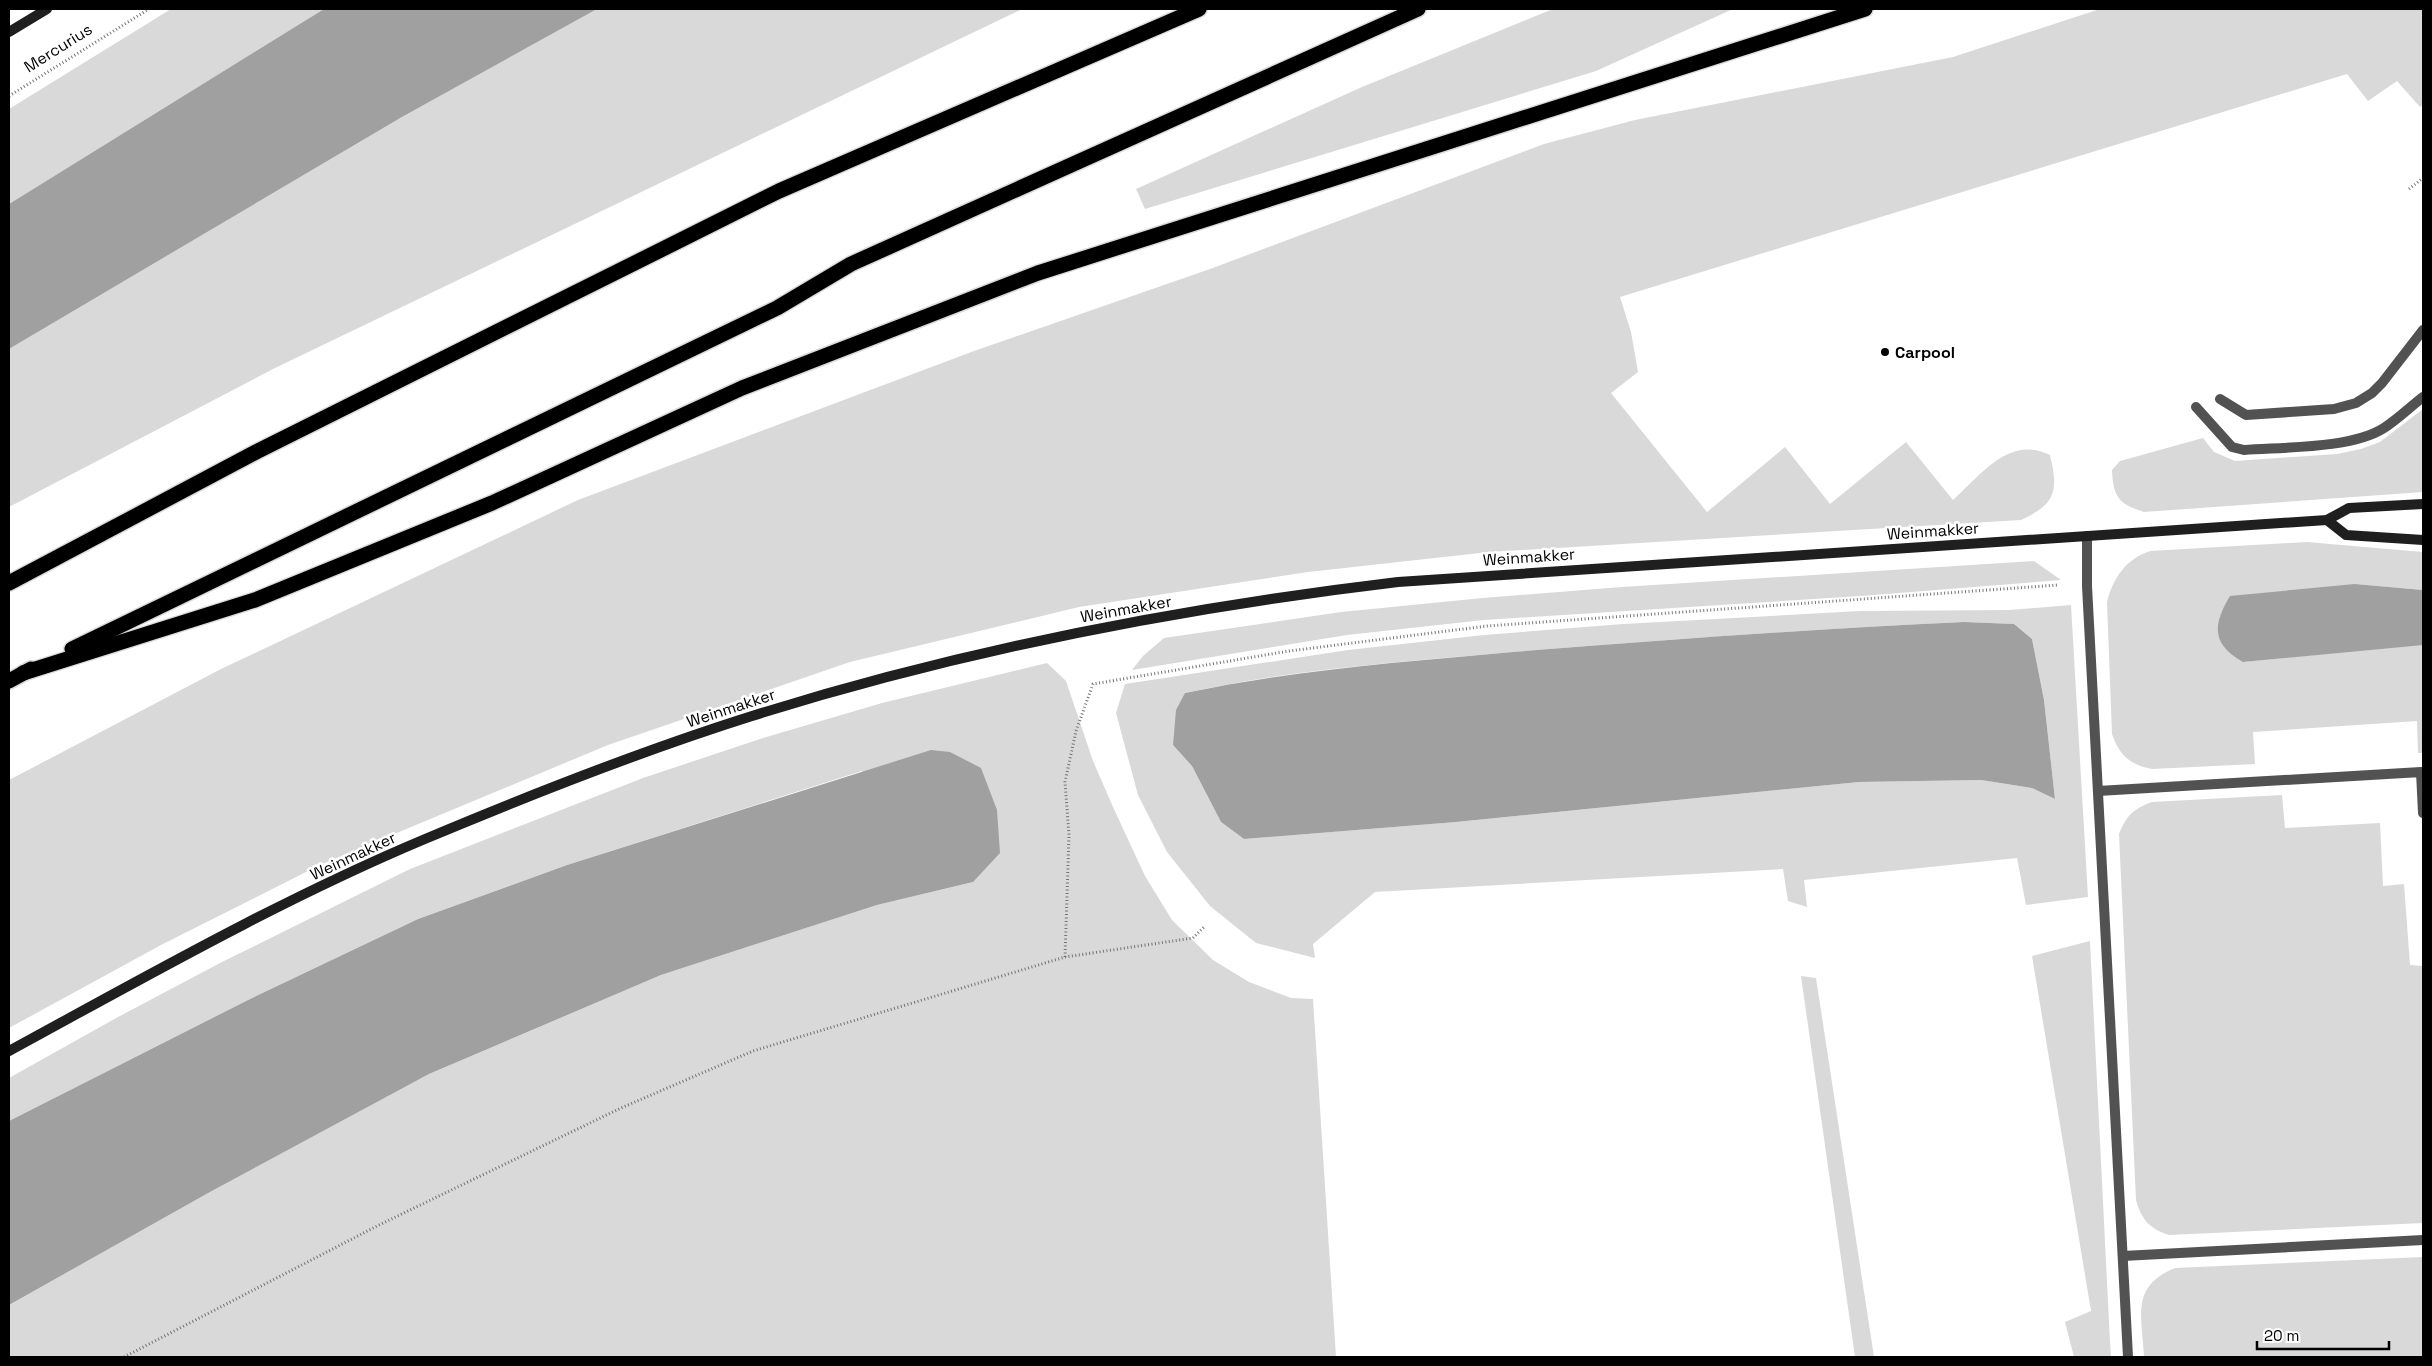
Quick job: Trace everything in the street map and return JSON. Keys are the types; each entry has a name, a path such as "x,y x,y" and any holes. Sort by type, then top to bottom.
{"highway":[{"path":"9,583 256,452 779,191 1199,9"},
{"path":"9,681 777,308 851,264 1418,9"},
{"path":"23,673 255,600 492,502 742,388 1038,273 1865,9"}],"main road":[{"path":"9,32 47,9"},
{"name":"Weinmakker","path":"9,1051 245,925 334,880 424,840 622,761 750,716 878,680 1092,630 1266,600 1398,582 2328,520 2348,508 2423,504"},
{"path":"2328,520 2346,535 2423,540"}],"lane":[{"path":"2220,399 2246,415 2334,409 2356,403 2372,393 2382,383 2423,330"},
{"path":"2196,407 2232,447 2244,450 2340,443 2383,429 2423,397"},
{"path":"2087,536 2086,586 2128,1357"},
{"path":"2098,791 2421,772 2423,813"},
{"path":"2124,1256 2423,1240"}],"path":[{"name":"Mercurius","path":"9,96 149,9"},
{"path":"2409,189 2423,178"},
{"path":"1065,957 1069,835 1064,782 1076,731 1093,684 1289,651 1487,626 2065,585 2086,586"},
{"path":"124,1357 378,1225 621,1108 753,1051 1065,957 1194,938 1204,927"}],"shaded area":[{"path":"171,9 324,9 9,204 9,109"},
{"path":"324,9 597,9 402,117 9,349 9,204"},
{"path":"597,9 1022,9 273,369 9,507 9,349 402,117"},
{"path":"1553,9 1733,9 1596,71 1145,209 1136,189 1362,87"},
{"path":"2100,9 2423,9 2423,105 2420,107 2397,81 2368,101 2347,74 1620,297 1631,332 1638,372 1611,393 1707,512 1785,447 1830,504 1906,442 1953,500 1985,470 2009,454 2021,450 2035,450 2050,455 2054,479 2052,495 2041,508 2021,520 1489,552 1308,572 1079,607 850,662 608,745 320,865 161,945 9,1028 9,780 221,669 578,500 974,351 1210,269 1544,144 1635,120 1953,57"},
{"path":"2423,409 2423,492 2144,512 2123,502 2114,487 2112,470 2120,461 2203,438 2214,452 2235,461 2337,454 2361,449 2380,442"},
{"path":"2307,542 2423,552 2423,590 2355,584 2243,662 2422,644 2423,753 2418,753 2417,721 2253,732 2255,764 2152,769 2137,765 2126,758 2118,748 2112,734 2107,602 2117,577 2127,564 2150,551"},
{"path":"2034,561 2061,580 1861,596 1484,620 1347,635 1132,670 1143,656 1164,638 1341,612 1622,587"},
{"path":"2355,584 2423,590 2423,645 2243,662 2225,648 2218,634 2220,616 2230,596"},
{"path":"2071,605 2088,897 2026,905 2017,858 1804,880 1807,907 1788,901 1783,869 1375,892 1313,944 1315,958 1256,943 1210,906 1167,852 1138,795 1116,713 1125,684 1348,650 1484,635 1623,624 1860,611 2009,610","holes":["1964,622 2014,624 2032,639 2044,700 2055,799 2032,788 1981,780 1859,782 1456,822 1244,839 1221,822 1192,766 1173,745 1185,693 1307,672 1513,652 1682,639"]},
{"path":"1964,622 2014,624 2032,639 2044,700 2055,799 2032,788 1981,780 1859,782 1456,822 1244,839 1221,822 1192,766 1173,745 1176,710 1185,693 1266,678 1431,659 1513,652 1738,635"},
{"path":"1047,663 1066,681 1093,761 1113,807 1145,876 1172,920 1213,960 1249,982 1291,998 1313,999 1336,1357 9,1357 9,1305 210,1192 429,1074 661,975 877,905 973,882 862,771 567,865 418,919 250,999 9,1121 9,1078 220,963 410,869 643,778 763,738 882,703"},
{"path":"931,750 950,752 981,768 997,810 1000,853 973,882 877,905 661,975 429,1074 210,1192 9,1305 9,1121 250,999 418,919 567,865"},
{"path":"2282,795 2285,828 2380,823 2383,886 2404,884 2410,965 2423,966 2423,1223 2169,1235 2157,1230 2147,1222 2136,1200 2119,834 2131,814 2140,807 2152,802"},
{"path":"2090,941 2111,1357 2074,1357 2065,1322 2091,1311 2032,956"},
{"path":"1801,976 1816,978 1874,1357 1855,1357"},
{"path":"2423,1257 2423,1357 2144,1357 2141,1316 2145,1294 2151,1284 2161,1275 2175,1268"}],"place":[{"name":"Carpool","path":"1885,352"}]}
